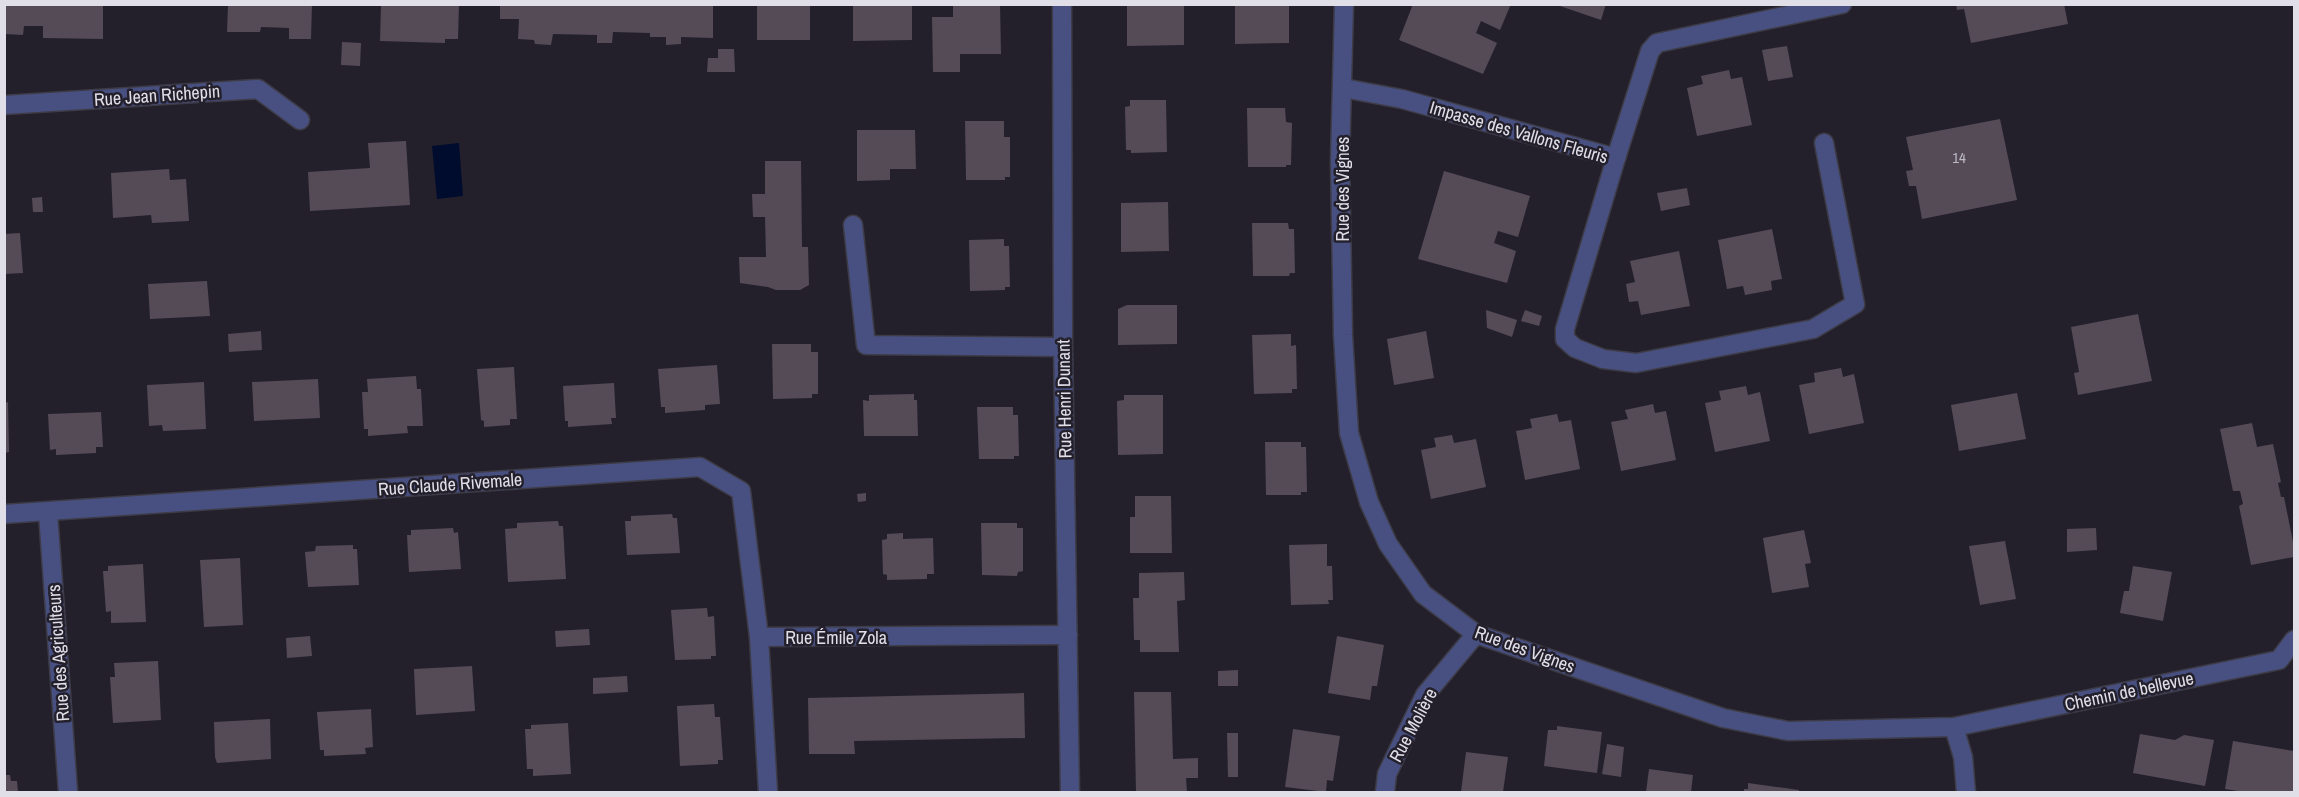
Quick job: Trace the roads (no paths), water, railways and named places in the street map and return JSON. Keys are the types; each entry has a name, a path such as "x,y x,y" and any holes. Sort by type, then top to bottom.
{"street":[{"name":"Rue Henri Dunant","path":"1062,4 1063,347 1070,792"},
{"name":"Rue des Vignes","path":"1344,4 1340,161 1343,335 1349,433 1370,502 1388,544 1423,594 1476,634 1723,718 1788,730 1860,731 1954,727"},
{"path":"1616,158 1650,51 1657,43 1842,4"},
{"name":"Impasse des Vallons Fleuris","path":"1343,88 1402,99 1616,158 1565,329 1565,339 1575,348 1602,359 1636,363 1813,329 1855,304 1824,143"},
{"name":"Rue Jean Richepin","path":"4,105 258,89 300,120"},
{"path":"854,225 866,345 1063,347"},
{"name":"Rue Claude Rivemale","path":"4,514 48,513 700,467 741,491 759,637"},
{"name":"Rue des Agriculteurs","path":"48,513 68,792"},
{"name":"Rue Molière","path":"1385,792 1387,774 1425,695 1476,634"},
{"name":"Rue Émile Zola","path":"768,792 759,637 1068,635"},
{"name":"Chemin de bellevue","path":"1954,727 2279,660 2295,640"},
{"path":"1954,727 1963,757 1966,792"}],"water":[{"path":"459,143 463,196 437,199 432,146"}]}
